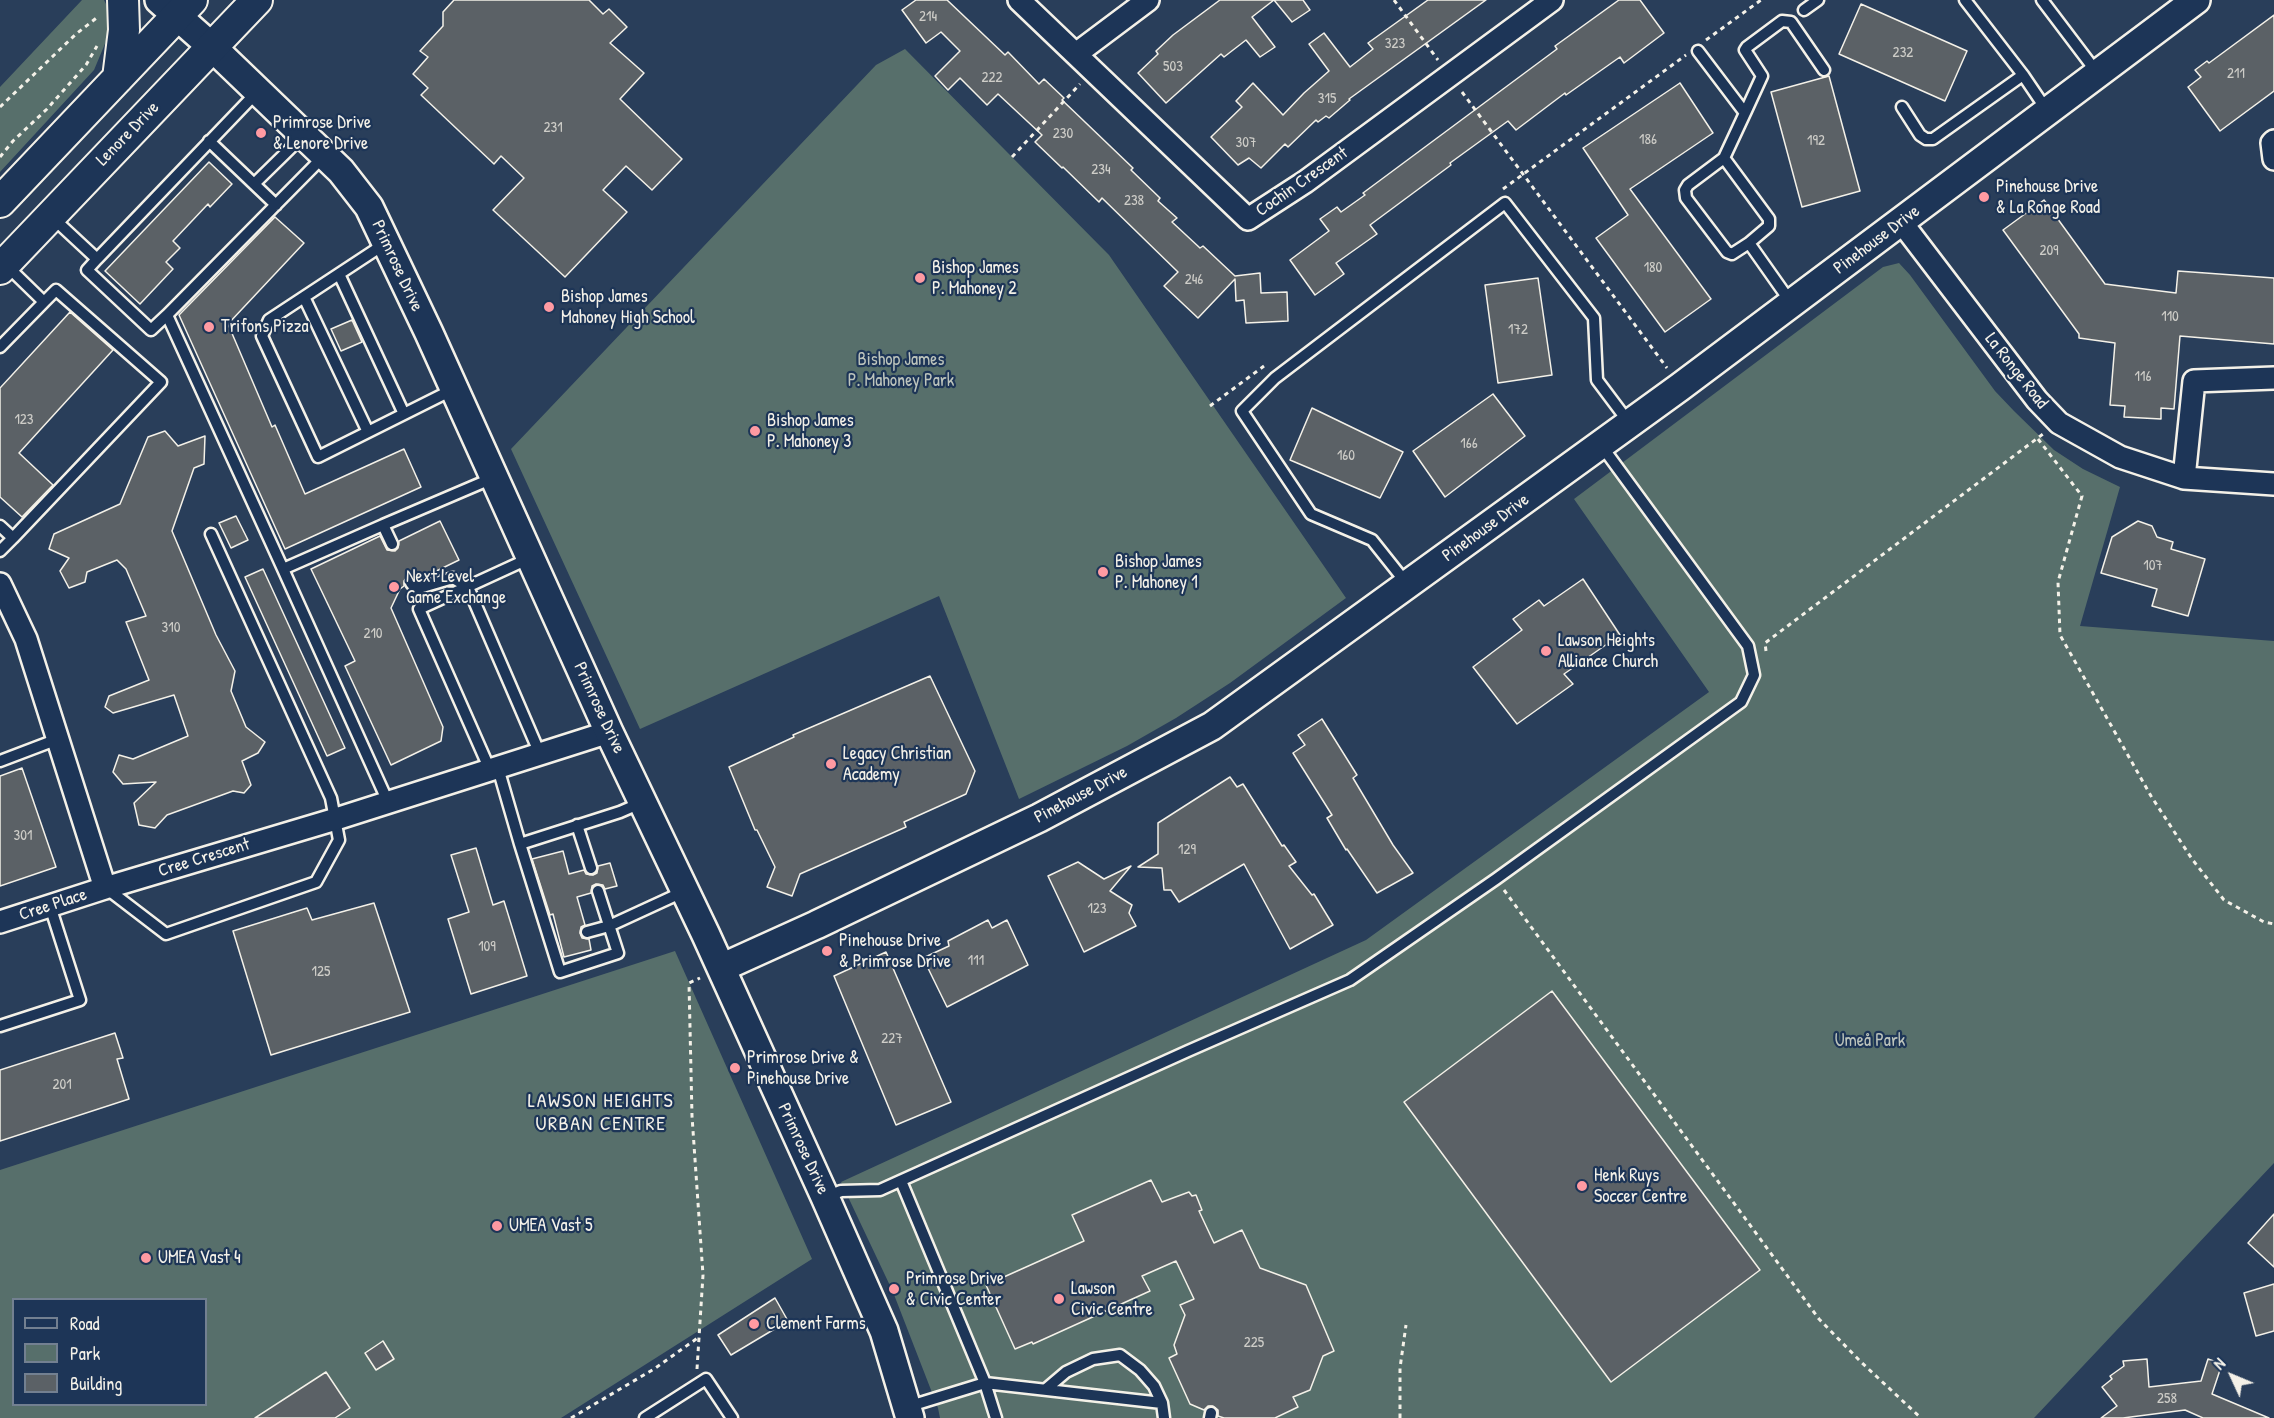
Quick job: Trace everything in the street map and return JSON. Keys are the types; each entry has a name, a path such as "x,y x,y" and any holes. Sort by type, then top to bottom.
{"main road":[{"name":"Lenore Drive","path":"2,266 257,0"},
{"path":"0,202 117,78 176,5"},
{"path":"115,9 124,30 117,78"}],"street":[{"name":"Cochin Crescent","path":"1019,0 1248,219 1305,182 1552,0"},
{"path":"1076,54 1148,0"},
{"name":"Pinehouse Drive","path":"721,968 1039,818 1212,726 1630,424 2196,0"},
{"name":"Primrose Drive","path":"176,5 212,47 341,171 369,207 825,1197 884,1331 908,1412"},
{"path":"2274,141 2272,143 2274,159"},
{"name":"La Ronge Road","path":"1902,222 2037,400 2059,423 2120,457 2184,478 2274,484"},
{"path":"2184,478 2194,381 2274,378"},
{"path":"0,584 10,615 26,639 105,888"},
{"name":"Cree Crescent","path":"105,888 336,819 609,732"},
{"name":"Cree Place","path":"0,922 105,888"}],"lane":[{"path":"1804,10 1818,0"},
{"path":"1965,0 2023,75 2048,112"},
{"path":"2042,0 2098,74"},
{"path":"1724,158 1769,219 1769,226 1732,254 1727,252 1686,198 1685,190 1688,185 1724,158 1762,76 1745,50 1782,21 1791,22 1824,70"},
{"path":"1698,51 1744,113"},
{"path":"1902,107 1920,135 1926,139 1933,139 2023,75"},
{"path":"258,91 87,270 152,330 325,155"},
{"path":"254,184 303,135"},
{"path":"209,141 276,205"},
{"path":"1407,584 1371,540 1311,514 1242,411 1275,378 1505,203 1594,318 1597,380 1630,424"},
{"path":"51,215 98,259"},
{"path":"386,243 269,320 262,336 318,457 454,389"},
{"path":"1749,243 1792,304"},
{"path":"2,266 44,302"},
{"path":"339,274 404,414"},
{"path":"0,347 56,290 161,382 0,551"},
{"path":"304,297 368,432"},
{"path":"167,315 388,802"},
{"path":"825,1197 841,1191 880,1190 1188,1050 1350,980 1496,879 1741,702 1754,675 1748,646 1601,445"},
{"path":"283,569 494,477"},
{"path":"383,525 392,544"},
{"path":"0,526 13,538"},
{"path":"105,888 166,934 316,882 339,840 331,798 211,534"},
{"path":"531,558 419,609 494,769 556,942 560,972 618,953 598,891"},
{"path":"411,584 419,588 453,578 468,586 540,754"},
{"path":"0,761 58,739"},
{"path":"520,844 620,813 643,802"},
{"path":"577,825 591,868"},
{"path":"587,933 609,926 685,891"},
{"path":"0,1026 80,999 50,906"},
{"path":"901,1181 985,1383 996,1418"},
{"path":"1046,1389 1066,1372 1093,1359 1119,1355 1140,1370 1154,1386 1162,1403 1164,1418"},
{"path":"645,1418 706,1379 732,1418"},
{"path":"908,1412 985,1383 1162,1403"}],"path":[{"path":"1394,0 1680,387"},
{"path":"0,107 76,34 100,16 115,9"},
{"path":"0,157 86,65 98,45"},
{"path":"1012,157 1081,84"},
{"path":"1766,652 1765,643 2059,423"},
{"path":"2038,439 2082,496 2058,582 2060,635 2151,796 2192,859 2224,900 2264,922 2274,924"},
{"path":"1496,879 1819,1319 1921,1418"},
{"path":"697,980 689,983 693,1116 703,1275 697,1384"},
{"path":"1400,1418 1400,1368 1406,1325"},
{"path":"571,1418 654,1369 699,1337"}],"green space":[{"path":"82,0 104,0 107,6 107,39 94,70 0,172 0,87"},
{"name":"Bishop James P. Mahoney Park","path":"905,49 1109,255 1346,598 1230,683 1176,718 1127,746 1019,799 939,596 640,729 511,449 876,65"},
{"name":"Umeå Park","path":"1899,263 1995,391 2014,411 2054,450 2083,469 2120,487 2080,626 2274,641 2274,1163 2034,1418 940,1418 893,1292 841,1182 1366,940 1709,692 1574,499 1883,267"},
{"path":"675,951 812,1259 561,1418 0,1418 0,1170"}],"building":[{"path":"454,0 589,0 603,14 609,9 627,27 610,43 644,73 620,99 682,159 652,190 626,166 603,190 627,212 565,277 493,210 524,178 501,156 494,164 421,95 428,88 413,74 428,57 420,51 443,26 443,12"},
{"path":"916,0 947,0 1005,55 1008,52 1039,84 1044,79 1064,98 1062,100 1133,168 1131,170 1160,198 1158,201 1177,218 1172,222 1200,248 1203,246 1235,276 1260,273 1261,293 1287,292 1288,321 1246,323 1244,300 1236,301 1235,279 1198,318 1164,286 1178,272 1102,198 1099,202 1035,142 1042,135 998,94 987,105 960,78 948,90 935,76 960,51 941,32 926,43 902,10"},
{"path":"1220,0 1274,0 1252,17 1275,47 1260,57 1246,40 1224,57 1221,54 1166,103 1138,73 1158,54 1156,51 1173,35"},
{"path":"1274,0 1303,0 1310,10 1292,22"},
{"path":"1428,0 1486,0 1349,99 1329,118 1326,116 1318,122 1316,120 1288,147 1285,144 1261,168 1249,158 1238,165 1211,137 1242,107 1236,101 1253,83 1283,115 1329,71 1309,44 1324,33 1350,67 1373,49 1368,43"},
{"path":"1619,0 1640,0 1664,33 1624,63 1620,57 1566,95 1565,93 1516,130 1508,121 1450,163 1451,165 1370,225 1377,234 1336,263 1344,274 1315,295 1290,260 1329,231 1320,219 1337,207 1341,212 1365,195 1363,193 1557,49 1555,46"},
{"path":"1861,4 1967,51 1945,101 1839,54"},
{"path":"2274,15 2274,91 2220,131 2188,87 2201,77 2195,70 2207,61 2209,63"},
{"path":"1829,76 1860,191 1802,207 1771,92"},
{"path":"1680,83 1713,133 1630,189 1711,299 1665,332 1596,238 1628,215 1583,148"},
{"path":"209,162 232,184 210,207 208,204 173,241 180,248 166,262 173,269 140,304 105,271"},
{"path":"2044,200 2105,284 2176,293 2178,271 2274,278 2274,344 2180,336 2174,409 2161,408 2161,419 2124,417 2125,406 2110,405 2115,343 2079,338 2079,334 2003,230"},
{"path":"275,217 304,243 228,324 272,427 275,425 305,494 404,449 421,487 285,549 179,315"},
{"path":"1538,278 1552,375 1498,383 1485,285"},
{"path":"70,312 113,350 19,453 53,485 22,517 0,497 0,388"},
{"path":"352,320 362,342 341,351 331,329"},
{"path":"1493,394 1525,436 1445,497 1413,451"},
{"path":"1312,408 1403,452 1380,498 1290,460"},
{"path":"165,431 178,446 205,436 204,464 194,468 172,531 216,635 235,671 231,691 246,727 265,742 258,753 242,761 251,785 244,793 233,791 167,815 155,828 139,825 134,803 156,782 123,784 113,772 119,755 133,759 188,736 174,695 113,713 105,707 109,696 149,680 126,622 146,616 126,569 117,560 87,572 85,582 69,588 60,571 69,558 49,549 54,534 120,504 148,437"},
{"path":"236,516 248,540 231,548 219,523"},
{"path":"440,521 459,560 418,580 413,576 407,577 391,608 443,727 441,741 391,765 345,666 355,661 311,569 380,536 387,550 395,551 399,541"},
{"path":"2138,521 2152,526 2157,537 2173,542 2171,549 2205,559 2188,616 2152,606 2157,589 2101,573 2112,537"},
{"path":"263,569 345,748 327,756 245,577"},
{"name":"Lawson Heights Alliance Church","path":"1583,579 1620,635 1564,674 1573,684 1517,724 1473,667 1522,630 1513,619 1539,600 1544,606"},
{"path":"930,676 975,771 966,794 904,822 906,827 800,874 792,896 767,887 775,867 755,830 729,767 794,737 793,735"},
{"path":"1322,719 1357,775 1353,778 1393,845 1413,873 1377,893 1346,850 1327,818 1332,815 1293,753 1305,745 1298,735"},
{"path":"22,768 56,867 0,886 0,776"},
{"path":"1230,777 1237,787 1243,784 1282,846 1284,845 1296,862 1289,866 1312,895 1314,894 1333,925 1290,949 1244,864 1179,902 1171,890 1164,890 1162,868 1138,867 1158,854 1158,823"},
{"path":"476,848 493,905 504,901 527,976 471,994 448,919 469,912 451,855"},
{"path":"563,851 569,874 584,870 586,874 593,875 597,873 598,866 610,863 617,886 605,889 603,885 596,884 592,886 591,893 577,897 585,925 581,927 580,933 582,938 589,939 591,950 564,957 553,914 550,915 532,859"},
{"path":"1078,862 1104,879 1131,866 1110,891 1132,905 1129,913 1136,926 1084,952 1048,876"},
{"path":"374,903 410,1012 271,1055 233,931 307,908 312,920"},
{"path":"988,920 992,928 1007,920 1028,965 947,1007 923,958 949,946 948,941"},
{"path":"886,952 951,1102 896,1125 834,976"},
{"name":"Henk Ruys Soccer Centre","path":"1552,991 1760,1270 1611,1382 1404,1102"},
{"path":"115,1033 123,1058 117,1059 129,1099 0,1141 0,1070"},
{"name":"Lawson Civic Centre","path":"1151,1180 1162,1202 1189,1192 1192,1196 1196,1195 1202,1210 1199,1211 1214,1243 1242,1230 1260,1268 1306,1285 1334,1351 1323,1356 1310,1390 1293,1397 1298,1407 1275,1418 1224,1418 1218,1416 1218,1410 1213,1406 1208,1406 1204,1410 1190,1404 1169,1358 1177,1354 1174,1345 1185,1315 1180,1305 1194,1299 1176,1261 1142,1276 1150,1291 1033,1344 1032,1342 1015,1349 986,1285 1084,1241 1072,1215"},
{"path":"2274,1214 2274,1267 2248,1243"},
{"path":"2274,1284 2274,1331 2256,1336 2244,1293"},
{"path":"775,1298 788,1321 731,1355 718,1335"},
{"path":"383,1341 394,1359 376,1370 365,1353"},
{"path":"2147,1359 2149,1387 2201,1381 2208,1359 2222,1364 2212,1394 2269,1418 2203,1418 2185,1410 2123,1418 2101,1418 2117,1406 2102,1387 2112,1379 2110,1376 2124,1366 2123,1361"},
{"path":"326,1372 350,1408 335,1418 255,1418"}],"place":[{"name":"Primrose Drive & Lenore Drive","path":"261,133"},
{"name":"Pinehouse Drive & La Ronge Road","path":"1984,197"},
{"name":"Bishop James P. Mahoney 2","path":"920,278"},
{"name":"Bishop James Mahoney High School","path":"549,307"},
{"name":"Trifons Pizza","path":"209,327"},
{"name":"Bishop James P. Mahoney 3","path":"755,431"},
{"name":"Bishop James P. Mahoney 1","path":"1103,572"},
{"name":"Next Level Game Exchange","path":"394,587"},
{"name":"Lawson Heights Alliance Church","path":"1546,651"},
{"name":"Legacy Christian Academy","path":"831,764"},
{"name":"Pinehouse Drive & Primrose Drive","path":"827,951"},
{"name":"Primrose Drive & Pinehouse Drive","path":"735,1068"},
{"name":"Henk Ruys Soccer Centre","path":"1582,1186"},
{"name":"UMEA Vast 5","path":"497,1226"},
{"name":"UMEA Vast 4","path":"146,1258"},
{"name":"Primrose Drive & Civic Center","path":"894,1289"},
{"name":"Lawson Civic Centre","path":"1059,1299"},
{"name":"Clement Farms","path":"754,1324"}],"district":[{"name":"LAWSON HEIGHTS URBAN CENTRE","path":"601,1114"}]}
